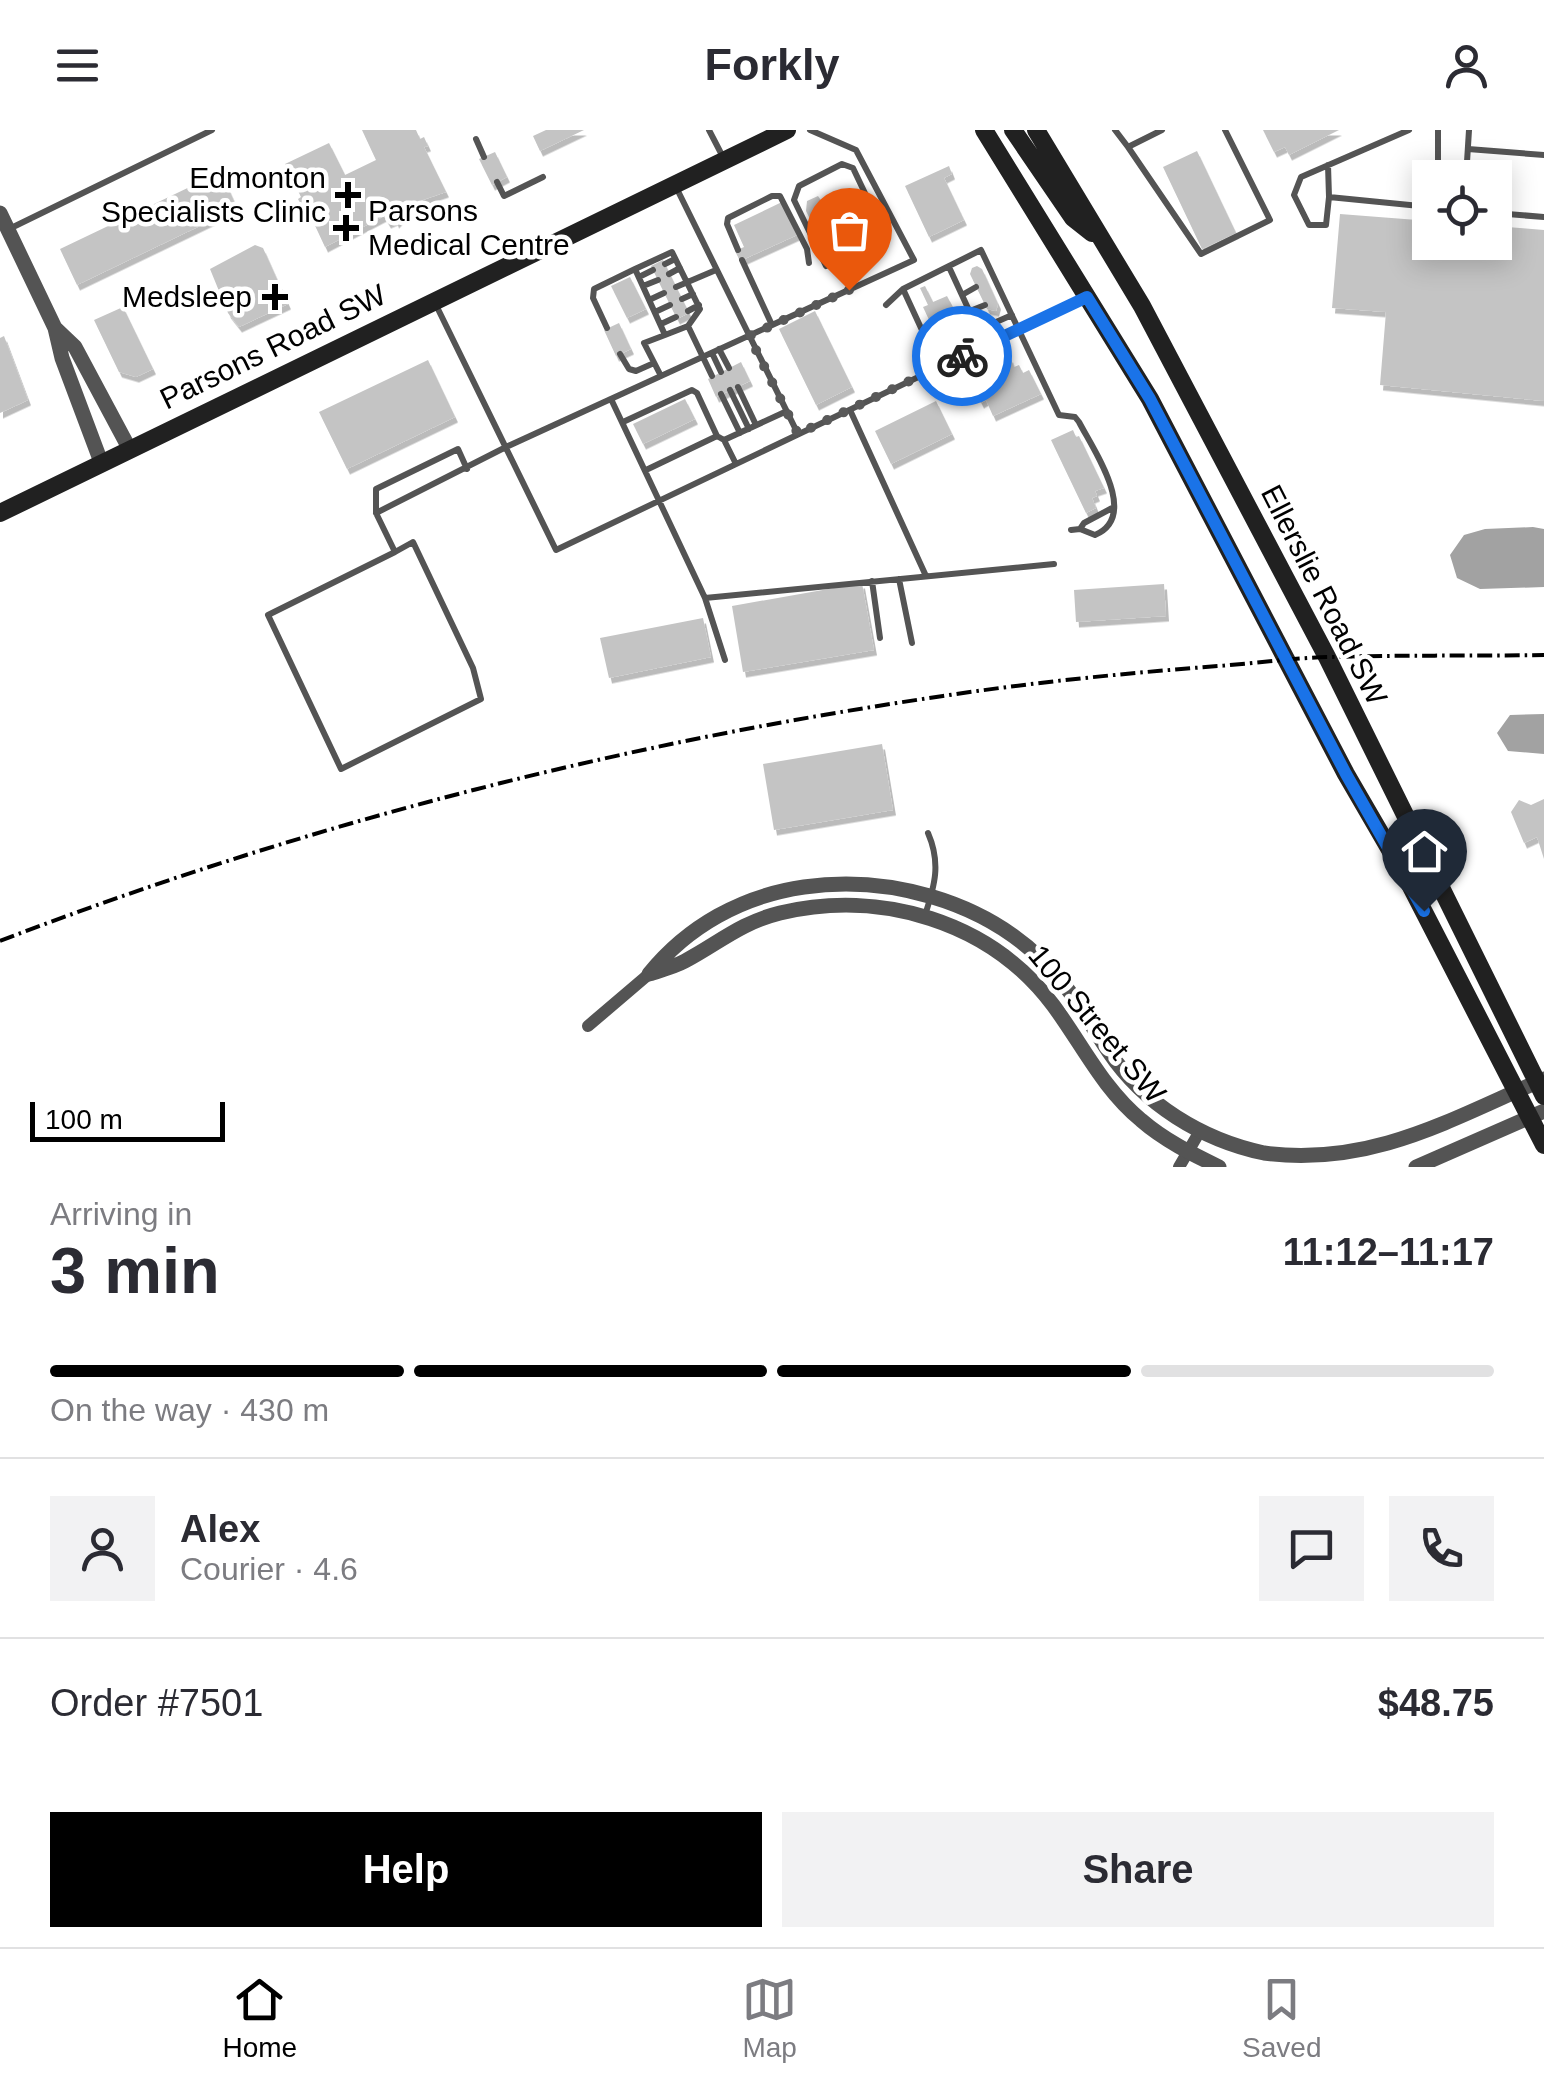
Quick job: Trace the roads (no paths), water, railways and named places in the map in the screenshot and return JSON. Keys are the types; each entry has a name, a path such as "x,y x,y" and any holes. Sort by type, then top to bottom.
{"main road":[{"name":"Parsons Road SW","path":"0,513 787,130"},
{"name":"Ellerslie Road SW","path":"984,130 1150,399 1518,1093 1536,1113 1544,1145"},
{"path":"1013,130 1073,218 1104,242"},
{"name":"Ellerslie Road SW","path":"1038,130 1142,306 1327,657 1542,1089"}],"street":[{"path":"0,213 55,328 62,358 102,462"},
{"path":"55,328 75,347 129,448"},
{"name":"100 Street SW","path":"588,1026 649,974 671,946 737,906 778,892 823,884 862,884 932,896 994,925 1042,960 1122,1068 1151,1098 1200,1131 1262,1153 1292,1158 1358,1155 1411,1140 1518,1093 1542,1089"},
{"name":"100 Street SW","path":"649,974 684,962 744,925 780,913 841,904 925,916 964,932 1022,970 1055,1007 1096,1070 1139,1119 1188,1152 1219,1167"},
{"path":"1416,1167 1536,1113 1542,1089"},
{"path":"1179,1167 1200,1131"}],"lane":[{"path":"8,229 212,130"},
{"path":"709,130 724,160"},
{"path":"376,512 506,447 914,260 856,150 810,130"},
{"path":"1115,130 1201,254 1270,220 1225,130"},
{"path":"1128,147 1162,130"},
{"path":"1328,165 1326,225 1309,225 1294,195 1301,177 1328,165 1409,130"},
{"path":"1438,130 1438,160"},
{"path":"1467,160 1468,130"},
{"path":"476,139 484,157"},
{"path":"1468,149 1544,155"},
{"path":"826,266 794,200 798,186 842,164 853,168 872,208 871,223 877,238"},
{"path":"497,182 504,196 543,177"},
{"path":"674,184 798,434"},
{"path":"738,250 728,218 772,196 780,196 807,248 809,262"},
{"path":"1329,197 1412,204"},
{"path":"1512,215 1544,218"},
{"path":"886,305 904,289 981,250 991,280 1012,314 1059,415 1074,417 1079,422 1111,487 1114,521 1095,535 1071,530"},
{"path":"608,328 593,298 594,289 672,252 700,308 688,326 644,343 660,376"},
{"path":"665,264 675,259"},
{"path":"742,260 772,325"},
{"path":"948,266 986,345"},
{"path":"635,268 665,335"},
{"path":"669,274 680,268"},
{"path":"639,277 653,270"},
{"path":"676,288 716,270"},
{"path":"643,286 658,280"},
{"path":"962,295 976,287"},
{"path":"904,289 939,367"},
{"path":"649,300 664,294"},
{"path":"682,299 693,294"},
{"path":"433,300 556,550 1087,297"},
{"path":"655,312 670,305"},
{"path":"688,311 698,305"},
{"path":"970,311 985,305"},
{"path":"978,330 1012,314"},
{"path":"660,324 676,317"},
{"path":"688,326 712,376"},
{"path":"716,351 725,370"},
{"path":"620,354 629,369 636,371 654,363"},
{"path":"734,388 752,427"},
{"path":"622,422 692,390 736,464"},
{"path":"722,394 740,433"},
{"path":"610,399 706,598 725,660"},
{"path":"850,410 926,576"},
{"path":"645,470 787,411"},
{"path":"394,552 376,512 376,489 458,449 467,469"},
{"path":"1080,529 1115,507"},
{"path":"412,542 473,668 482,699 340,768 268,615 394,552 412,542"},
{"path":"706,598 1054,564"},
{"path":"899,579 912,642"},
{"path":"872,582 880,638"},
{"path":"925,916 937,861 928,834"}],"railway":[{"path":"0,941 115,899 347,824 583,763 822,715 1046,682 1288,659 1544,655"}],"place":[{"name":"Edmonton Specialists Clinic","path":"348,195"},
{"name":"Parsons Medical Centre","path":"346,228"},
{"name":"Medsleep","path":"275,297"}]}
